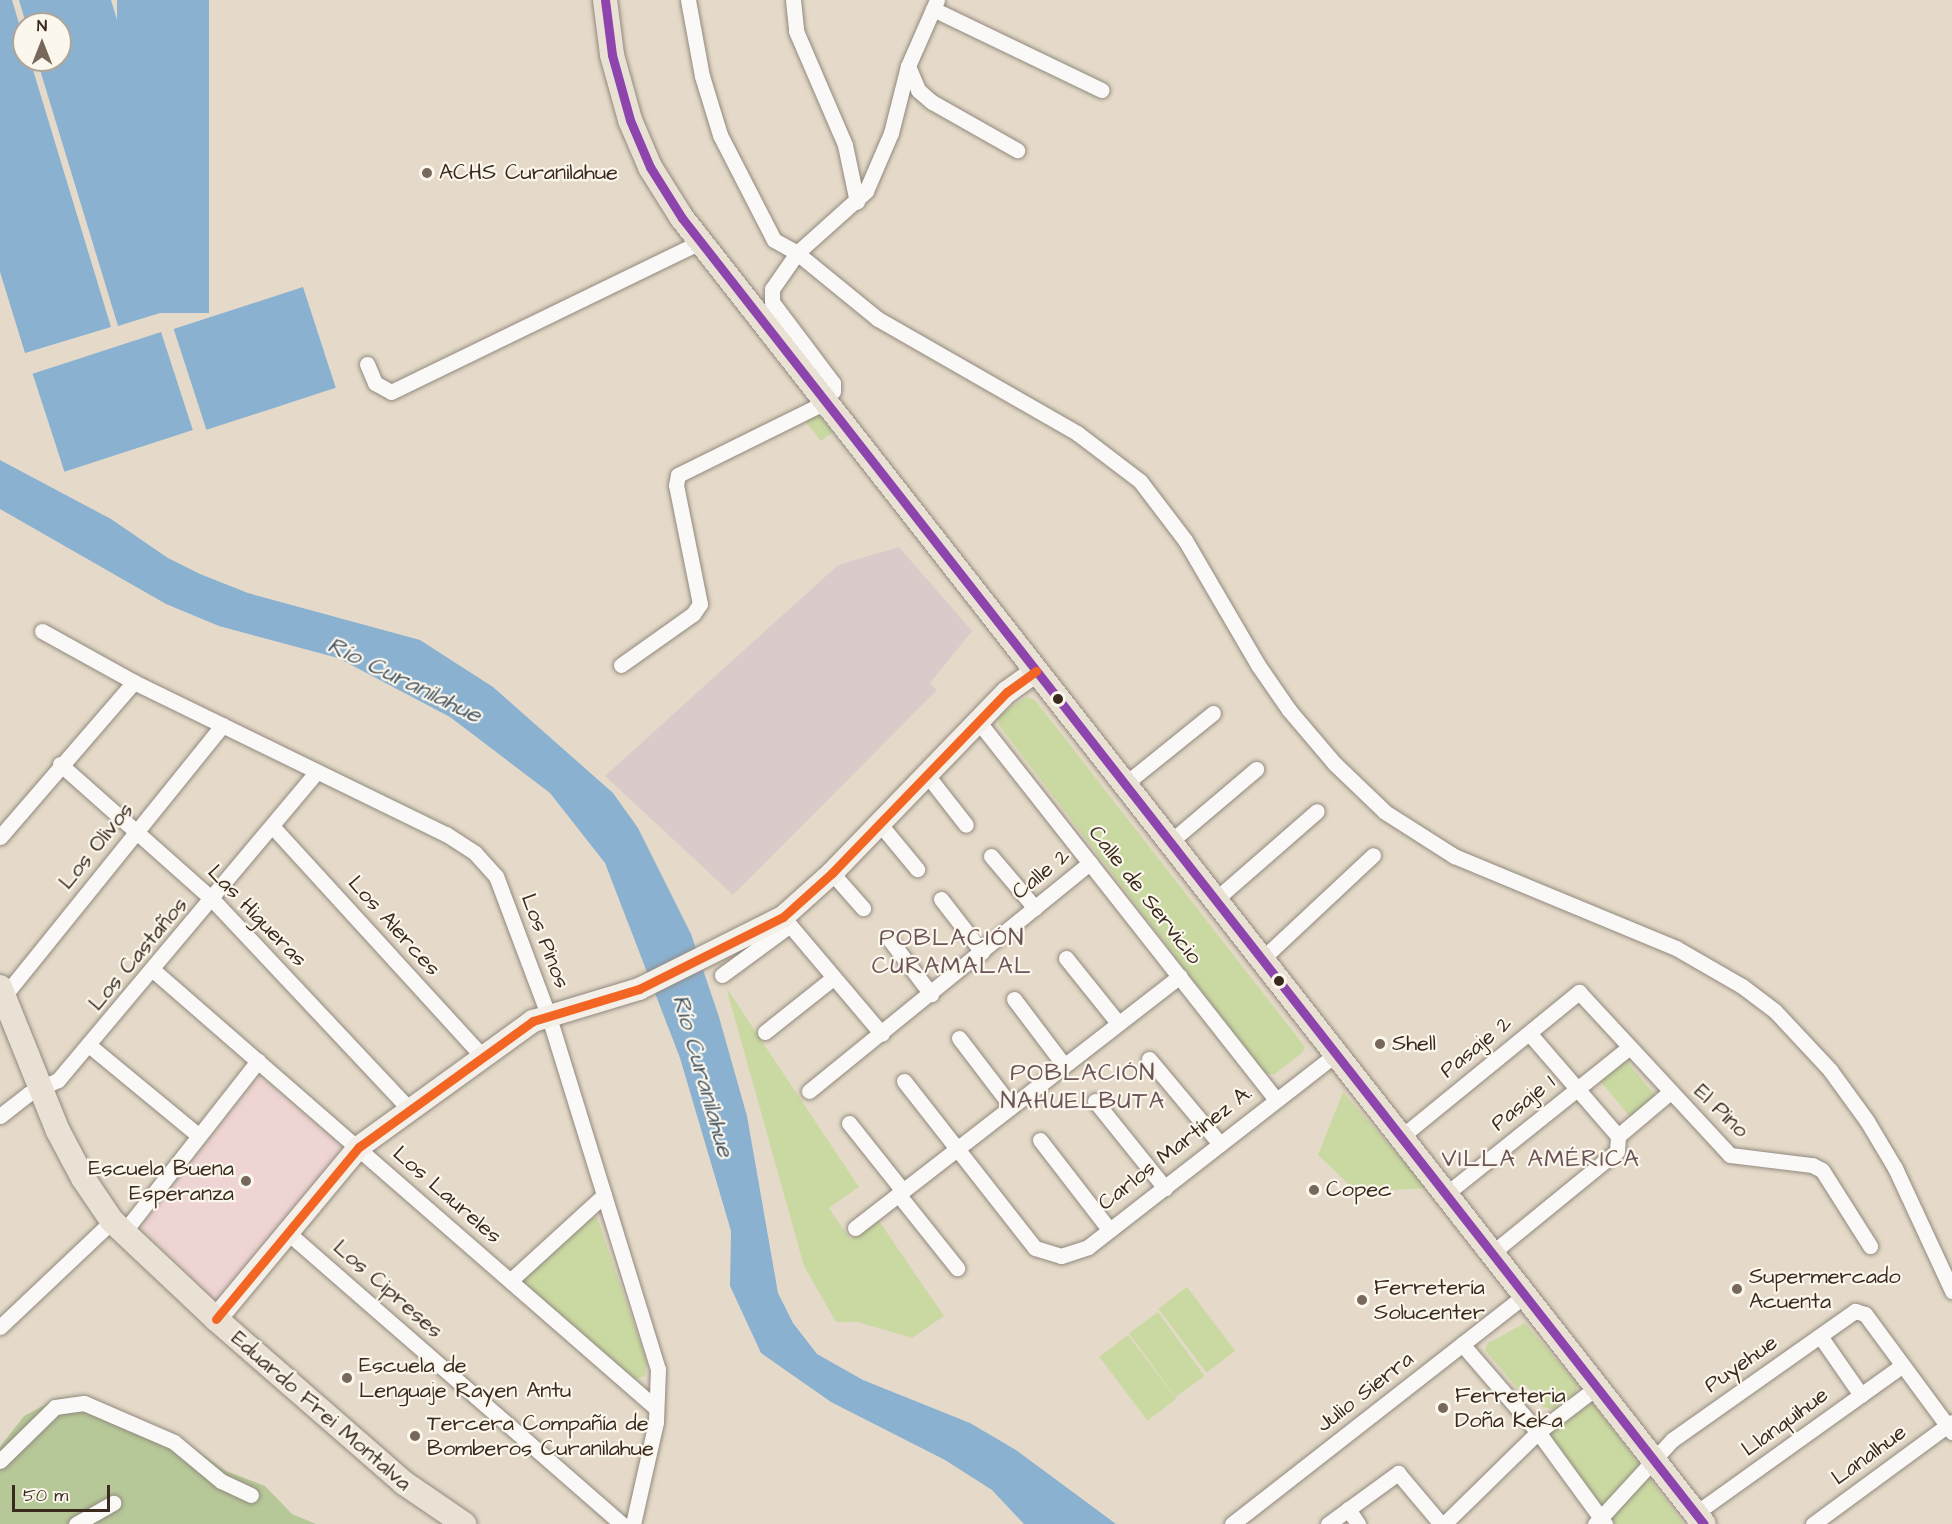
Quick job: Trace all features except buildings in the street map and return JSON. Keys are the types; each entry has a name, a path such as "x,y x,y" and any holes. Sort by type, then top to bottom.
{"main road":[{"path":"605,0 612,55 630,120 659,183 700,242 1700,1519"},
{"name":"Eduardo Frei Montalva","path":"2,992 40,1089 69,1154 118,1227 216,1319 418,1495 465,1524"}],"street":[{"path":"688,0 702,76 720,135 774,240 797,253 878,320 1077,433 1140,481 1180,532 1289,710 1335,764 1385,813 1454,856 1676,948 1726,976 1775,1011 1830,1070 1867,1120 1895,1168 1952,1291"},
{"path":"794,0 796,31 844,145 857,202"},
{"path":"621,665 693,614 700,604 676,485 678,475 826,402 833,391 833,383 771,300 773,287 797,253 857,202 879,164 908,66 935,4 1101,90"},
{"path":"908,66 918,90 932,102 1017,150"},
{"path":"367,364 375,383 391,392 700,242"},
{"name":"Los Pinos","path":"42,631 134,682 316,773 446,834 475,853 496,876 548,1014 658,1369 656,1408 633,1524"},
{"path":"722,975 786,921 1007,692 1036,671"},
{"path":"0,837 60,764 134,682"},
{"path":"1125,784 1213,713"},
{"name":"Calle de Servicio","path":"978,721 1275,1098"},
{"name":"Los Olivos","path":"2,992 223,725"},
{"name":"Las Higueras","path":"60,764 213,899 410,1110"},
{"path":"1170,842 1256,769"},
{"name":"Los Castaños","path":"0,1116 40,1089 58,1080 90,1046 316,773"},
{"path":"927,775 966,825"},
{"path":"1215,900 1317,811"},
{"path":"879,823 917,869"},
{"name":"Los Alerces","path":"272,826 483,1057"},
{"path":"1262,959 1373,855"},
{"path":"992,856 1035,908"},
{"name":"Calle 2","path":"809,1091 882,1035 1090,863"},
{"path":"832,873 864,908"},
{"path":"941,899 982,952"},
{"path":"216,1319 359,1147 483,1057 548,1014 639,988 786,921"},
{"path":"786,921 882,1035"},
{"path":"890,940 931,994"},
{"path":"1066,958 1118,1023"},
{"name":"Los Laureles","path":"153,970 656,1408"},
{"path":"855,1228 1180,976"},
{"path":"765,1032 833,978"},
{"name":"Pasaje 2","path":"1401,1137 1579,992"},
{"name":"El Pino","path":"1579,992 1669,1093 1732,1156 1812,1165 1822,1170 1870,1246"},
{"path":"1014,999 1064,1065"},
{"path":"1492,1252 1617,1151 1618,1136 1529,1032"},
{"path":"959,1038 1011,1106"},
{"path":"90,1046 199,1136"},
{"name":"Pasaje 1","path":"1446,1194 1628,1048"},
{"name":"Carlos Martínez A.","path":"955,1150 1035,1248 1054,1255 1076,1253 1165,1188 1275,1098 1336,1054"},
{"path":"1149,1059 1220,1144"},
{"path":"0,1328 118,1227 199,1136 258,1061"},
{"path":"904,1081 955,1150"},
{"path":"1618,1136 1669,1093"},
{"path":"1095,1101 1165,1188"},
{"path":"849,1123 957,1268"},
{"path":"1040,1140 1108,1228"},
{"path":"511,1280 604,1195"},
{"name":"Los Cipreses","path":"287,1232 622,1524"},
{"name":"Julio Sierra","path":"1232,1524 1525,1295"},
{"name":"Puyehue","path":"1600,1522 1672,1440 1859,1311 1900,1367"},
{"path":"1820,1336 1861,1395"},
{"path":"1462,1344 1538,1432 1600,1522"},
{"path":"1900,1367 1950,1427"},
{"name":"Llanquihue","path":"1700,1519 1900,1367"},
{"path":"1328,1524 1398,1473 1443,1524 1538,1432 1597,1387"},
{"path":"0,1461 55,1407 84,1403 174,1442 221,1481 251,1495"},
{"name":"Lanalhue","path":"1813,1524 1950,1427"},
{"path":"76,1524 113,1503"},
{"path":"1348,1509 1358,1524"}],"shaded area":[{"path":"899,547 972,631 930,683 937,690 733,895 605,776 838,565"},
{"name":"Escuela Buena Esperanza","path":"259,1077 339,1144 342,1152 214,1304 142,1226"}],"green space":[{"path":"817,414 833,432 821,441 805,421"},
{"path":"1027,697 1035,700 1305,1047 1302,1053 1275,1074 1265,1074 999,725 997,716"},
{"path":"726,987 859,1187 829,1208 850,1239 879,1221 944,1316 912,1338 858,1322 836,1322 804,1266"},
{"path":"1623,1057 1656,1097 1631,1118 1598,1078"},
{"path":"1343,1092 1427,1188 1357,1192 1318,1155"},
{"path":"597,1217 647,1363 645,1376 635,1379 521,1280 583,1221"},
{"path":"1187,1287 1235,1351 1206,1373 1158,1309"},
{"path":"1158,1312 1204,1376 1175,1397 1129,1333"},
{"path":"1525,1323 1578,1385 1575,1395 1553,1409 1543,1407 1526,1385 1518,1389 1485,1350 1488,1343"},
{"path":"1128,1335 1176,1399 1147,1421 1099,1357"},
{"path":"58,1398 87,1400 185,1442 226,1471 265,1486 292,1514 316,1524 0,1524 0,1447 24,1416"},
{"path":"1592,1402 1684,1524 1615,1524 1545,1435"}],"water":[{"path":"0,0 12,0 16,12 12,12 12,72 34,72 111,327 25,353 0,272"},
{"path":"19,0 111,0 202,300 118,326 41,72 72,72 72,12 22,12"},
{"path":"117,0 209,0 209,313 117,313"},
{"path":"303,287 336,388 206,430 174,329"},
{"path":"161,332 193,430 64,472 33,374"},
{"name":"Río Curanilahue","path":"0,460 111,519 168,558 200,574 248,593 420,640 493,687 613,793 638,828 691,934 719,1017 747,1116 778,1293 793,1323 817,1354 863,1380 970,1423 1016,1450 1116,1524 1024,1524 992,1490 945,1460 831,1402 761,1353 730,1286 731,1231 680,1058 605,863 550,793 450,717 338,658 219,626 166,604 0,509"}],"transit line":[{"path":"605,0 612,55 630,120 650,167 682,218 1704,1524"},
{"path":"216,1319 359,1147 533,1021 639,989 783,917 832,873 1007,692 1036,671"}],"place":[{"name":"ACHS Curanilahue","path":"427,173"},
{"name":"Shell","path":"1380,1044"},
{"name":"Escuela Buena Esperanza","path":"246,1181"},
{"name":"Copec","path":"1314,1190"},
{"name":"Supermercado Acuenta","path":"1737,1289"},
{"name":"Ferretería Solucenter","path":"1362,1300"},
{"name":"Escuela de Lenguaje Rayen Antu","path":"347,1378"},
{"name":"Ferreteria Doña Keka","path":"1443,1408"},
{"name":"Tercera Compañía de Bomberos Curanilahue","path":"415,1436"}],"district":[{"name":"POBLACIÓN CURAMALAL","path":"952,953"},
{"name":"POBLACIÓN NAHUELBUTA","path":"1083,1088"},
{"name":"VILLA AMÉRICA","path":"1541,1160"}]}
